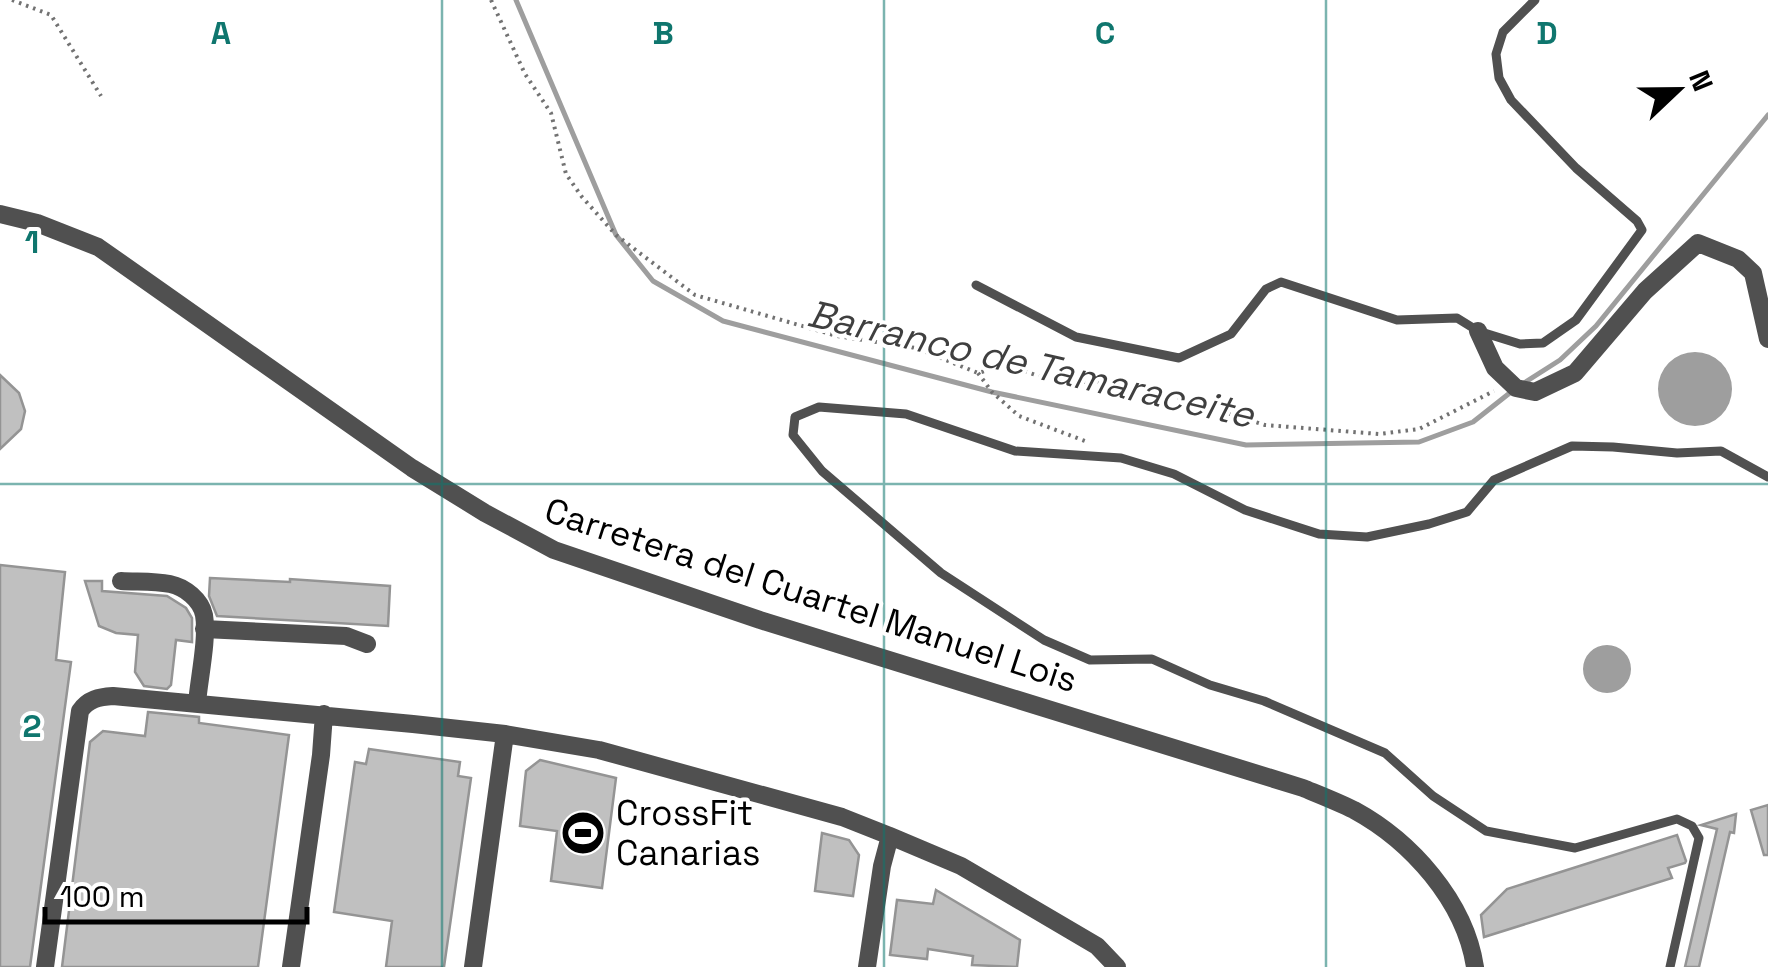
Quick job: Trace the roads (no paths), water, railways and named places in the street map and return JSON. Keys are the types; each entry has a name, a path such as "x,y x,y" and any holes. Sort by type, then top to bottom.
{"street":[{"name":"Carretera del Cuartel Manuel Lois","path":"0,214 37,223 98,247 412,468 554,550 760,620 1303,788 1355,811 1427,868 1454,904 1475,967"},
{"path":"1478,331 1495,368 1516,388 1535,392 1574,373 1645,291 1698,243 1738,259 1752,273 1768,339"},
{"path":"122,580 171,584 197,601 204,611 197,704"},
{"path":"204,629 346,636 367,644"},
{"path":"45,967 80,712 84,704 113,696 324,714 504,734 599,750 842,817 890,836 961,866 1097,946 1117,967"},
{"path":"291,967 324,714"},
{"path":"473,967 504,734"},
{"path":"867,967 890,836"}],"lane":[{"path":"976,285 1076,338 1179,358 1231,334 1266,289 1282,282 1397,320 1457,318 1478,331 1520,344 1543,343 1576,320 1642,230 1511,100 1499,78 1496,54 1503,32 1535,0"},
{"path":"1670,967 1699,838 1692,826 1677,820 1575,848 1486,831 1433,796 1385,754 1281,708 1210,686 1152,659 1090,660 1044,640 941,573 822,471 793,435 796,417 819,407 906,414 1015,450 1122,458 1174,474 1245,510 1319,534 1367,537 1466,512 1494,480 1572,446 1676,453 1721,451 1768,477"}],"waterway":[{"name":"Barranco de Tamaraceite","path":"516,0 616,235 653,281 723,321 992,392 1246,445 1419,442 1473,422 1511,392"},
{"name":"Barranco de Tamaraceite","path":"1524,383 1560,360 1596,326 1768,115"}],"place":[{"name":"CrossFit Canarias","path":"583,833"}]}
